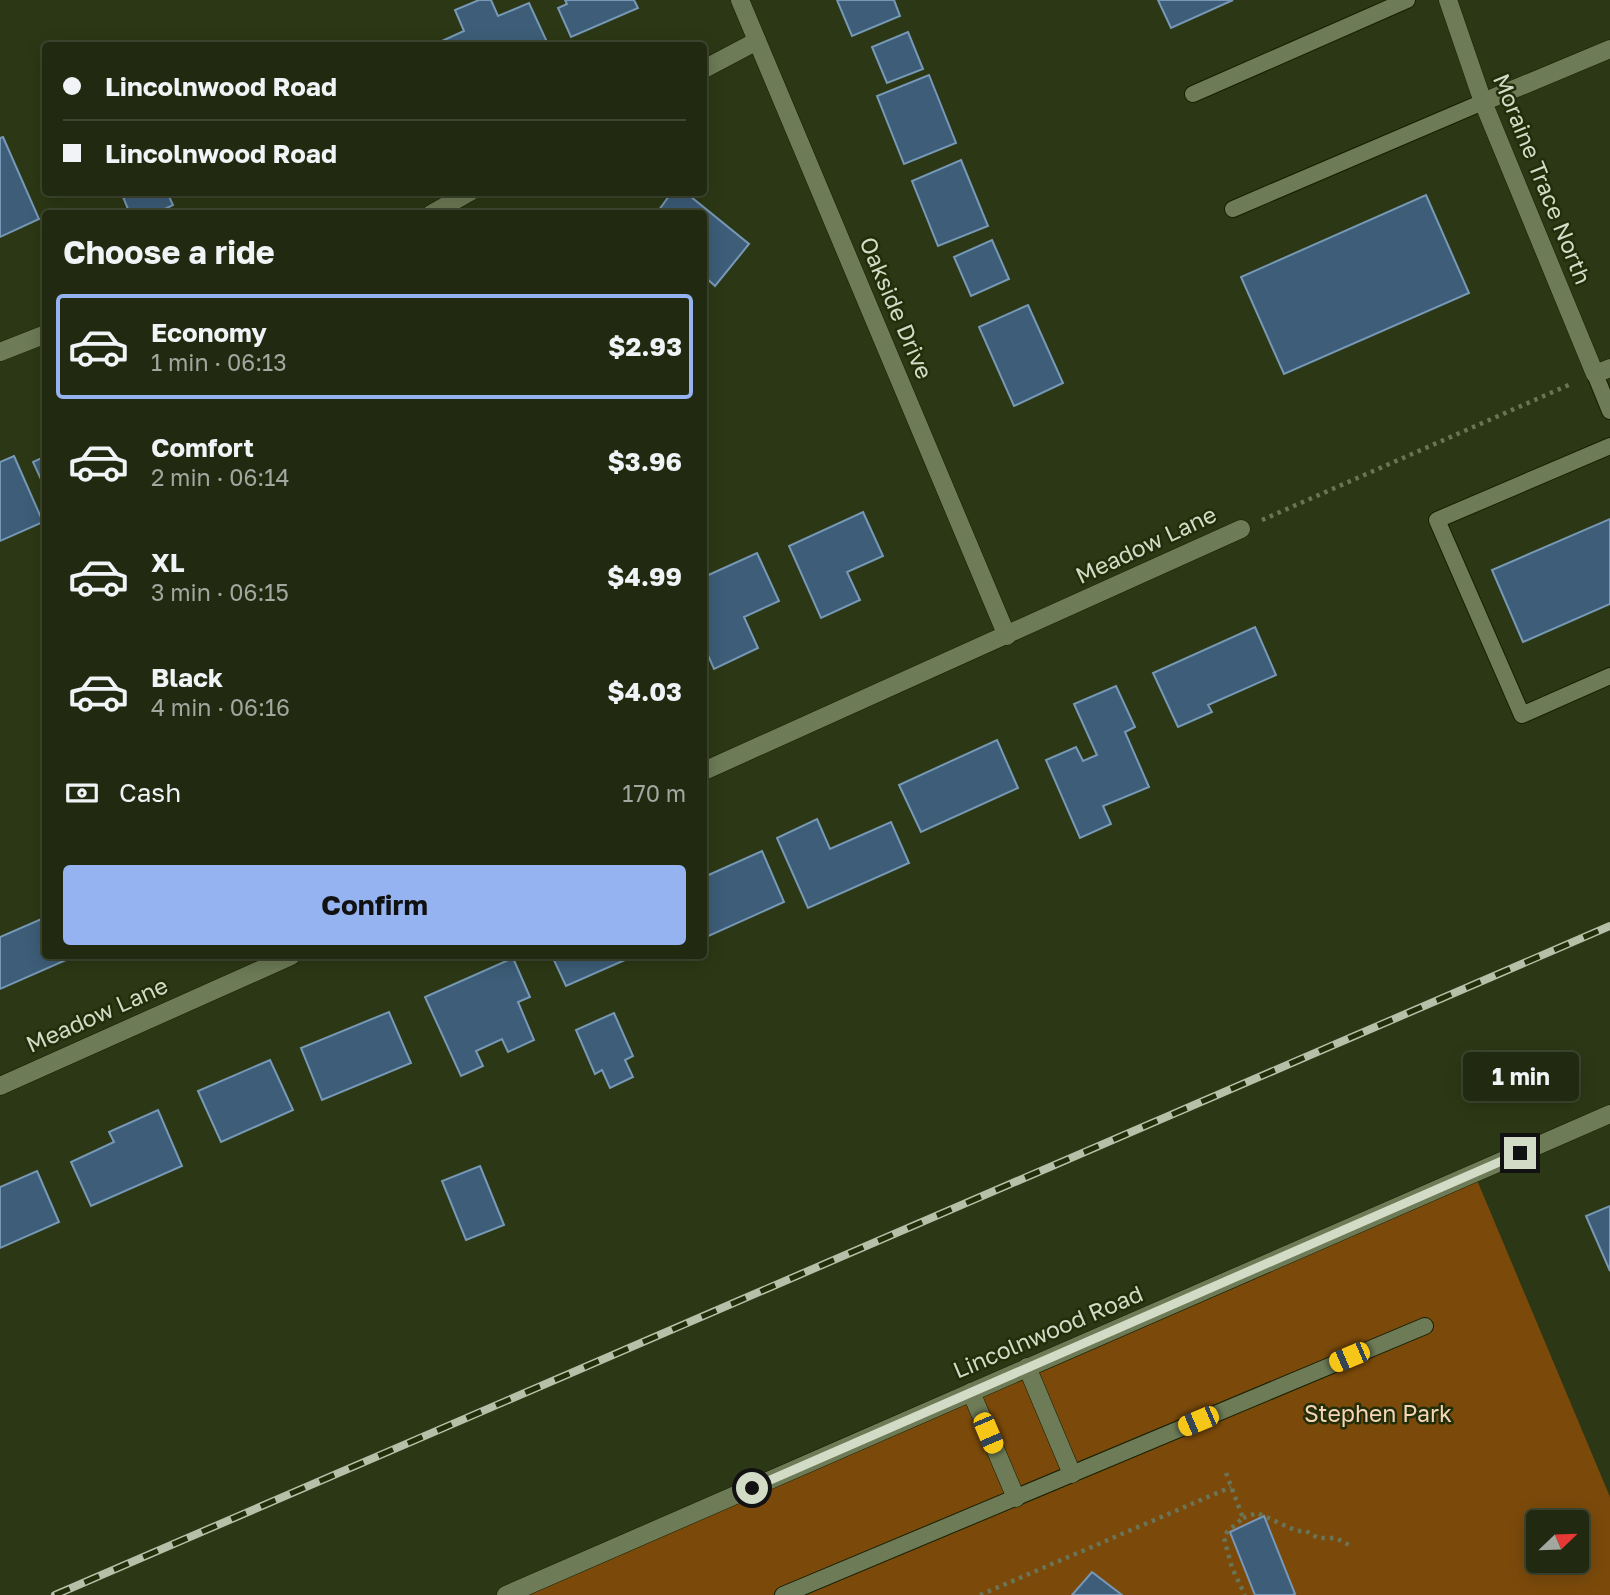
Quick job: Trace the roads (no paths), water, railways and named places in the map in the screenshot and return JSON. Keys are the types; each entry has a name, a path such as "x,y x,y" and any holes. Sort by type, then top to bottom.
{"street":[{"name":"Oakside Drive","path":"740,0 1007,636"},
{"name":"Moraine Trace North","path":"1448,0 1483,102 1602,371"},
{"path":"707,67 757,41"},
{"path":"1483,102 1610,49"},
{"path":"437,210 463,196"},
{"path":"0,352 42,336"},
{"name":"Meadow Lane","path":"707,770 1241,529"},
{"name":"Meadow Lane","path":"0,1086 284,959"},
{"name":"Lincolnwood Road","path":"506,1595 1610,1114"},
{"path":"1027,1367 1072,1474"},
{"path":"971,1392 1016,1498"}],"lane":[{"path":"1193,94 1407,0"},
{"path":"1233,209 1483,102"},
{"path":"1602,371 1610,411"},
{"path":"1610,446 1437,520 1522,715 1610,676"},
{"path":"783,1595 1425,1326"}],"railway":[{"path":"55,1595 1610,926"}],"park label":[{"name":"Stephen Park","path":"1378,1414"}]}
